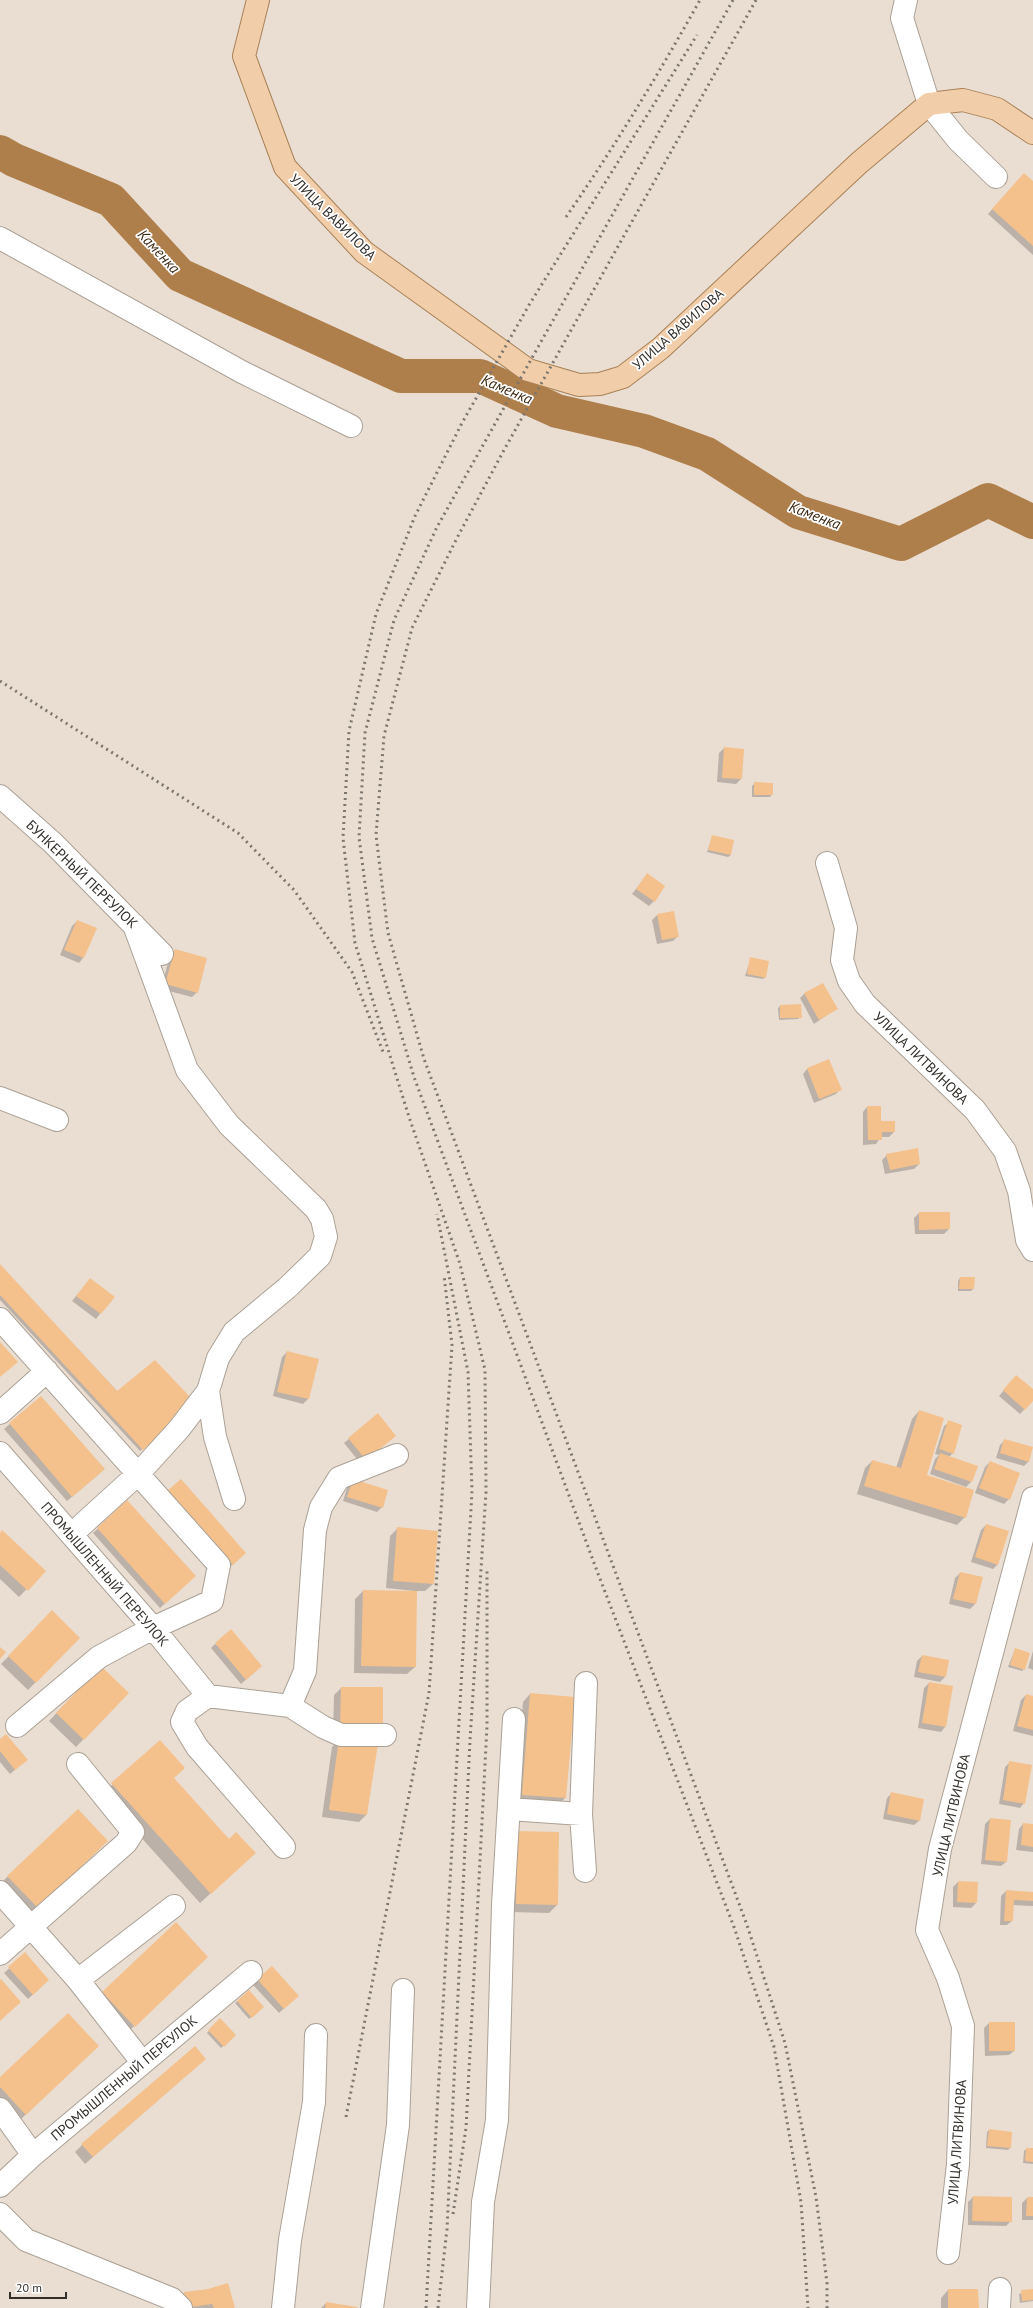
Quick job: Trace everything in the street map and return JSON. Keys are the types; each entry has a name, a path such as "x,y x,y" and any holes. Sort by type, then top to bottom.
{"main road":[{"name":"УЛИЦА ВАВИЛОВА","path":"258,0 244,56 285,167 364,252 528,370 580,385 600,384 623,377 661,348 859,163 929,104"},
{"path":"929,104 963,100 997,109 1033,133"}],"street":[{"path":"906,0 902,18 929,104 958,140 996,176"},
{"path":"0,238 242,372 351,426"},
{"name":"БУНКЕРНЫЙ ПЕРЕУЛОК","path":"0,796 53,843 162,954"},
{"name":"УЛИЦА ЛИТВИНОВА","path":"827,863 846,928 842,960 849,981 864,1004 975,1110 1005,1151 1019,1191 1027,1240 1033,1250"},
{"path":"72,1534 139,1474 179,1429 208,1391 218,1358 234,1332 287,1288 320,1256 326,1237 322,1218 316,1209 229,1125 187,1070 134,925"},
{"path":"0,1098 57,1120"},
{"path":"0,1319 139,1474 218,1565 212,1601 153,1628 98,1657 17,1726"},
{"path":"0,1413 47,1371"},
{"path":"208,1391 215,1437 234,1500"},
{"name":"ПРОМЫШЛЕННЫЙ ПЕРЕУЛОК","path":"0,1453 153,1628 208,1696"},
{"path":"290,1706 305,1671 315,1530 320,1507 339,1478 397,1455"},
{"name":"УЛИЦА ЛИТВИНОВА","path":"948,2253 958,2164 963,2026 948,1978 927,1930 940,1849 1033,1498"},
{"path":"585,1871 581,1814 586,1683"},
{"path":"284,1848 197,1746 182,1722 187,1711 208,1696 290,1706 323,1727 340,1735 385,1735"},
{"path":"478,2308 483,2202 497,2120 503,1913 514,1719"},
{"path":"0,1954 126,1843 133,1832 78,1764"},
{"path":"509,1810 581,1814"},
{"path":"0,1892 78,1980 142,2062"},
{"path":"78,1980 174,1906"},
{"name":"ПРОМЫШЛЕННЫЙ ПЕРЕУЛОК","path":"0,2186 33,2155 142,2062 251,1972"},
{"path":"372,2308 398,2125 403,1990"},
{"path":"283,2308 290,2240 314,2102 316,2035"},
{"path":"0,2109 33,2155"},
{"path":"0,2214 26,2240 172,2299 181,2308"}],"building":[{"path":"1024,173 1033,181 1033,246 992,209"},
{"path":"724,747 744,749 742,779 722,778"},
{"path":"754,782 773,783 773,795 754,795"},
{"path":"712,835 734,840 731,855 708,850"},
{"path":"647,873 665,886 655,902 636,889"},
{"path":"674,911 679,937 662,940 657,914"},
{"path":"77,920 97,928 84,958 64,950"},
{"path":"175,949 207,958 198,993 165,984"},
{"path":"750,957 769,961 766,978 747,974"},
{"path":"823,983 838,1009 819,1020 804,993"},
{"path":"801,1004 802,1018 780,1018 780,1005"},
{"path":"829,1059 842,1090 819,1099 807,1068"},
{"path":"867,1106 881,1106 881,1121 895,1121 895,1132 882,1132 882,1140 868,1140"},
{"path":"918,1148 920,1164 890,1170 886,1154"},
{"path":"919,1212 950,1212 950,1229 919,1230"},
{"path":"0,1264 117,1391 155,1360 190,1397 159,1436 143,1450 0,1295"},
{"path":"960,1277 975,1277 974,1289 959,1289"},
{"path":"90,1278 115,1297 101,1314 76,1296"},
{"path":"0,1342 18,1362 0,1377"},
{"path":"287,1351 319,1359 309,1399 277,1392"},
{"path":"1016,1375 1033,1389 1033,1401 1025,1410 1003,1390"},
{"path":"41,1396 105,1469 72,1497 9,1423"},
{"path":"919,1410 944,1418 927,1475 974,1490 966,1518 864,1486 872,1460 901,1468"},
{"path":"378,1413 396,1436 366,1460 348,1438"},
{"path":"948,1420 962,1425 954,1454 939,1449"},
{"path":"1004,1439 1033,1447 1029,1462 1000,1453"},
{"path":"940,1453 978,1466 972,1482 934,1469"},
{"path":"990,1461 1020,1473 1010,1500 979,1488"},
{"path":"181,1479 246,1553 233,1565 167,1491"},
{"path":"353,1479 388,1490 383,1508 347,1497"},
{"path":"127,1500 196,1576 165,1604 97,1528"},
{"path":"986,1524 1009,1531 998,1565 975,1557"},
{"path":"397,1527 438,1531 434,1584 393,1581"},
{"path":"2,1530 46,1571 28,1591 0,1565 0,1533"},
{"path":"960,1572 983,1577 976,1604 953,1599"},
{"path":"363,1590 417,1591 416,1667 361,1666"},
{"path":"52,1610 80,1638 36,1683 8,1656"},
{"path":"231,1629 262,1666 246,1680 215,1643"},
{"path":"0,1647 6,1652 0,1659"},
{"path":"1015,1648 1030,1653 1025,1670 1010,1665"},
{"path":"922,1655 949,1660 946,1677 918,1672"},
{"path":"101,1666 129,1693 84,1740 56,1713"},
{"path":"929,1682 953,1686 946,1727 922,1723"},
{"path":"341,1687 383,1687 383,1727 340,1727"},
{"path":"530,1693 575,1697 566,1798 522,1795"},
{"path":"1026,1694 1033,1696 1033,1730 1017,1726"},
{"path":"6,1734 28,1760 15,1770 0,1751 0,1739"},
{"path":"339,1739 378,1744 367,1815 329,1810"},
{"path":"160,1740 185,1768 174,1778 229,1839 236,1832 256,1853 211,1894 111,1783"},
{"path":"1009,1761 1032,1765 1025,1804 1003,1800"},
{"path":"891,1792 924,1799 920,1821 887,1814"},
{"path":"78,1809 108,1841 38,1908 7,1876"},
{"path":"990,1818 1011,1820 1007,1862 985,1860"},
{"path":"1023,1823 1033,1824 1033,1847 1021,1845"},
{"path":"517,1831 559,1832 558,1905 516,1904"},
{"path":"958,1881 978,1882 977,1903 957,1902"},
{"path":"1006,1890 1033,1892 1033,1901 1014,1900 1013,1921 1004,1921"},
{"path":"176,1922 208,1957 135,2027 102,1992"},
{"path":"25,1952 49,1980 33,1995 8,1967"},
{"path":"272,1966 299,1996 284,2009 257,1979"},
{"path":"1,1979 21,2002 0,2021 0,1980"},
{"path":"249,1990 264,2007 252,2018 237,2001"},
{"path":"68,2013 99,2046 26,2115 0,2087 0,2077"},
{"path":"220,2018 236,2035 224,2047 208,2030"},
{"path":"989,2022 1015,2022 1015,2051 989,2051"},
{"path":"195,2046 206,2059 93,2157 81,2144"},
{"path":"989,2129 1012,2132 1011,2148 987,2146"},
{"path":"1026,2148 1033,2148 1033,2162 1025,2161"},
{"path":"973,2196 1012,2197 1012,2222 972,2221"},
{"path":"1027,2197 1033,2197 1033,2216 1026,2216"},
{"path":"228,2283 235,2308 214,2308 212,2304 185,2308 184,2292 208,2289"},
{"path":"948,2289 978,2289 979,2308 948,2308"},
{"path":"1033,2289 1033,2300 1022,2301 1021,2290"},
{"path":"326,2302 357,2307 357,2308 325,2308"}],"waterway":[{"name":"Каменка","path":"0,152 14,160 111,200 180,275 401,376 480,376 557,411 644,431 707,454 798,512 901,544 988,500 1033,522"}],"railway":[{"path":"566,217 636,110 700,0"},
{"path":"733,0 437,527 394,620 365,733 359,837 372,938 414,1077 597,1571 734,1927 774,2047 801,2202 808,2308"},
{"path":"756,0 504,450 457,538 412,628 384,736 376,835 388,933 424,1059 747,1925 785,2043 816,2197 827,2283 827,2308"},
{"path":"438,2308 447,2229 470,1740 486,1492 485,1370 460,1264 409,1117 355,943 343,838 349,731 376,614 415,516 462,423 529,305 697,35"},
{"path":"0,681 238,833 294,890 352,972 383,1052"},
{"path":"426,2308 472,1491 468,1372 437,1214"},
{"path":"346,2117 429,1693 452,1345 444,1275"},
{"path":"453,2214 466,2128 487,1726 487,1568"}]}
